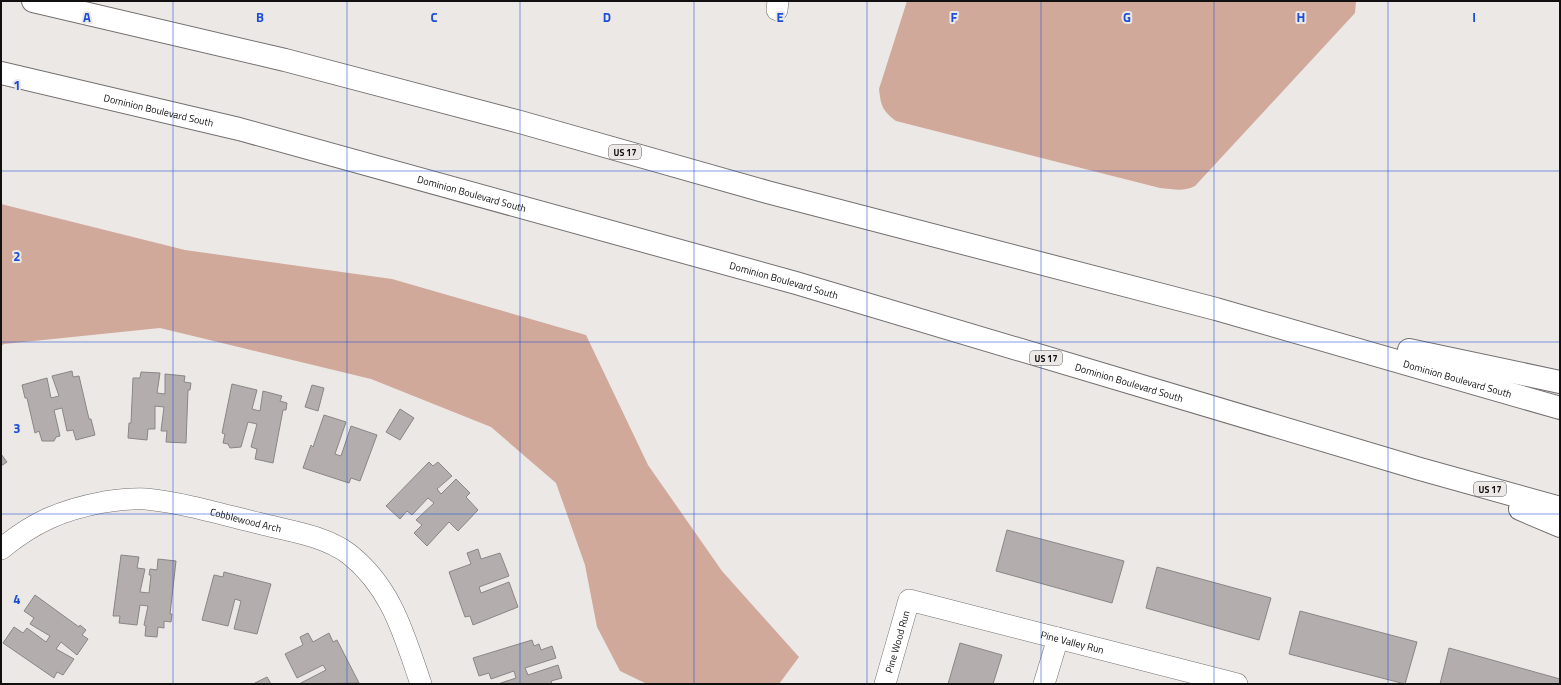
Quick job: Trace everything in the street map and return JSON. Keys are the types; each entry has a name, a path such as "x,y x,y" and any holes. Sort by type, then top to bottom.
{"highway":[{"name":"Dominion Boulevard South","path":"33,1 285,60 520,122 775,194 1216,309 1560,408"},
{"name":"Dominion Boulevard South","path":"1,73 239,129 789,281 1420,469 1560,508"},
{"path":"1216,309 1560,382"},
{"path":"1420,469 1560,526"}],"street":[{"name":"Cobblewood Arch","path":"1,550 21,533 44,520 75,508 123,499 144,499 181,504 318,538 348,554 381,586 396,613 421,684"},
{"name":"Pine Valley Run","path":"908,600 1237,684"},
{"name":"Pine Wood Run","path":"885,684 908,600"},
{"path":"1044,684 1058,638"}],"shaded area":[{"path":"907,1 1356,1 1355,13 1195,186 1178,190 1160,188 896,121 885,111 879,89"},
{"path":"1,204 185,250 392,279 586,335 648,465 722,571 799,657 779,684 647,684 620,671 597,627 585,565 556,483 491,427 371,379 160,328 4,344 1,346"}],"building":[{"path":"72,371 73,377 79,376 89,419 91,419 95,435 76,440 73,430 67,431 62,408 54,410 60,436 56,437 54,441 42,441 39,431 35,433 27,398 25,398 22,385 47,378 51,398 59,396 52,376"},
{"path":"141,372 160,373 157,393 165,394 165,374 185,376 184,382 191,383 190,390 188,390 186,443 166,442 167,431 161,431 164,407 155,406 155,429 148,429 147,440 128,438 129,423 131,423 133,378 140,378"},
{"path":"232,384 257,390 252,409 260,411 263,391 282,396 280,401 287,403 286,410 283,410 273,463 255,459 257,449 251,447 257,424 248,422 241,447 230,448 228,444 223,443 225,434 222,433"},
{"path":"312,385 324,388 318,411 305,407"},
{"path":"400,409 414,418 400,440 386,432"},
{"path":"324,415 346,422 335,454 341,456 351,426 377,435 360,481 351,478 349,483 303,468 311,445 313,447"},
{"path":"1,454 7,462 1,466"},
{"path":"429,462 433,466 438,462 452,476 437,489 441,494 456,479 470,493 466,497 478,510 458,531 449,522 427,546 414,533 422,525 416,520 434,503 428,498 412,515 407,511 400,519 386,506"},
{"path":"1007,530 1124,561 1112,603 996,571"},
{"path":"478,549 481,559 500,553 509,576 479,587 481,593 509,582 518,607 473,625 470,616 465,617 449,572 471,564 467,553"},
{"path":"121,555 139,557 137,568 145,569 140,592 149,593 151,575 149,575 150,569 157,570 158,559 176,561 170,614 172,614 171,622 164,621 164,628 158,627 157,637 145,636 146,626 144,625 148,606 140,605 137,625 119,623 120,616 113,616"},
{"path":"1157,567 1271,598 1259,640 1146,608"},
{"path":"224,572 271,584 257,634 234,629 241,601 235,599 228,626 202,620 214,575 223,577"},
{"path":"35,595 79,627 80,625 86,630 82,635 88,639 77,655 61,642 56,649 74,659 63,675 57,672 54,678 3,643 14,627 23,633 27,628 46,642 50,636 30,624 34,618 24,611"},
{"path":"1300,611 1417,642 1405,684 1289,654"},
{"path":"308,633 313,642 329,633 333,642 337,640 359,683 299,684 326,670 323,665 297,678 285,654 303,645 300,637"},
{"path":"532,640 534,646 539,644 541,650 552,646 556,658 525,668 528,675 558,665 562,678 551,681 552,684 498,684 516,678 514,671 491,679 489,673 479,676 473,658"},
{"path":"960,643 1002,655 993,684 948,684"},
{"path":"1449,648 1560,679 1560,684 1440,684"},
{"path":"267,677 271,684 253,684"}]}
